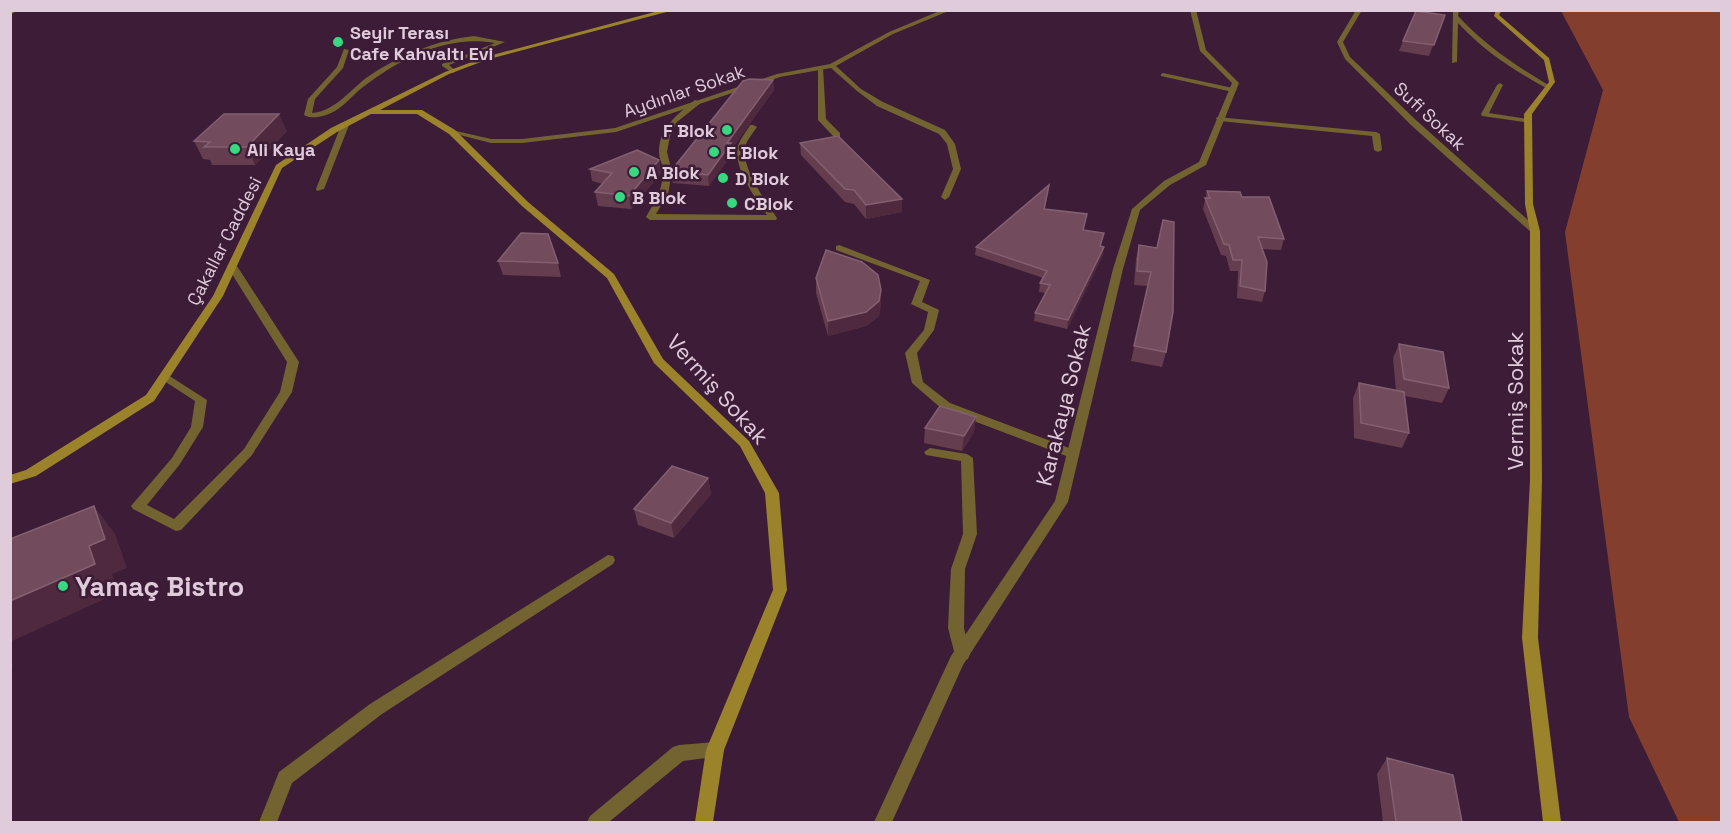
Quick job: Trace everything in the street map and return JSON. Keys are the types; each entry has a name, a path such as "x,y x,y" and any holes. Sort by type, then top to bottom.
{"street":[{"path":"10,13 16,10"},
{"name":"Çakallar Caddesi","path":"10,480 31,473 150,398 218,296 279,167 345,125 453,71 487,58 671,10"},
{"name":"Aydınlar Sokak","path":"452,132 491,141 522,141 616,130 779,75 832,66 891,33 948,10"},
{"path":"1163,75 1233,90 1236,83 1203,51 1193,10"},
{"name":"Sufi Sokak","path":"1359,10 1340,42 1347,58 1535,231"},
{"path":"1455,13 1473,37 1523,74 1548,87 1552,82 1547,59 1496,15 1499,10"},
{"path":"1454,62 1455,13"},
{"path":"346,50 340,68 312,99 308,115 320,115 338,109 360,86 390,68 444,44 474,38 502,42 444,65 453,71"},
{"path":"832,66 859,90 880,104 942,132 951,144 957,169 945,197"},
{"path":"820,68 822,120 837,135"},
{"path":"1500,85 1485,114 1528,122"},
{"name":"Vermiş Sokak","path":"1548,87 1528,114 1530,204 1535,231 1536,480 1530,638 1552,822"},
{"name":"Karakaya Sokak","path":"883,822 962,654 1061,502 1118,269 1136,209 1167,183 1203,163 1211,136 1233,90"},
{"path":"698,102 674,122 666,136 663,152 668,172 664,194 650,217 773,218 760,199 743,163 741,148 753,127"},
{"name":"Vermiş Sokak","path":"372,112 419,112 452,132 525,204 611,276 658,361 745,444 772,493 780,590 715,750 704,822"},
{"path":"1220,119 1376,134 1378,150"},
{"path":"320,189 345,125"},
{"path":"839,248 925,279 916,304 934,310 929,330 911,353 918,384 946,406 1073,454"},
{"path":"164,377 201,400 197,427 176,461 138,506 176,526 248,452 286,392 291,372 293,362 232,266"},
{"path":"930,452 967,458 970,534 958,569 956,606 956,628 962,654"},
{"path":"268,822 285,778 385,702 608,560"},
{"path":"596,822 679,753 715,750"}],"shaded area":[{"path":"1561,11 1721,11 1721,822 1679,822 1629,717 1565,232 1603,90"}],"building":[{"path":"1416,11 1445,15 1434,45 1403,41"},
{"path":"773,80 727,143 731,143 708,175 671,171 743,81"},
{"path":"224,114 279,114 247,147 204,147 210,142 194,141"},
{"path":"838,136 902,199 866,205 854,190 845,189 800,143"},
{"path":"637,150 659,160 629,196 595,192 612,173 590,169"},
{"path":"1049,185 1044,209 1087,214 1083,230 1104,233 1100,246 1104,247 1068,320 1035,313 1050,285 1040,283 1047,271 976,247"},
{"path":"1207,191 1240,192 1242,197 1269,197 1284,239 1258,237 1267,262 1265,291 1240,286 1242,260 1233,260 1229,245 1224,244 1205,198 1210,198"},
{"path":"1163,220 1174,222 1173,312 1166,352 1134,346 1151,272 1137,271 1139,245 1157,248"},
{"path":"521,233 548,234 558,263 498,261"},
{"path":"826,250 862,262 878,275 881,290 879,301 866,312 828,321 816,278"},
{"path":"1399,344 1443,352 1449,388 1404,379"},
{"path":"1359,383 1404,392 1409,433 1361,423"},
{"path":"940,406 976,417 964,436 925,428"},
{"path":"672,466 708,478 671,523 634,509"},
{"path":"94,506 105,539 89,546 95,564 10,601 10,539"},
{"path":"1387,758 1453,775 1462,822 1396,822"}],"place":[{"name":"Seyir Terası Cafe Kahvaltı Evi","path":"338,42"},
{"name":"F Blok","path":"727,130"},
{"name":"Ali Kaya","path":"235,149"},
{"name":"E Blok","path":"714,152"},
{"name":"A Blok","path":"634,172"},
{"name":"D Blok","path":"723,178"},
{"name":"B Blok","path":"620,197"},
{"name":"CBlok","path":"732,203"},
{"name":"Yamaç Bistro","path":"63,586"}]}
